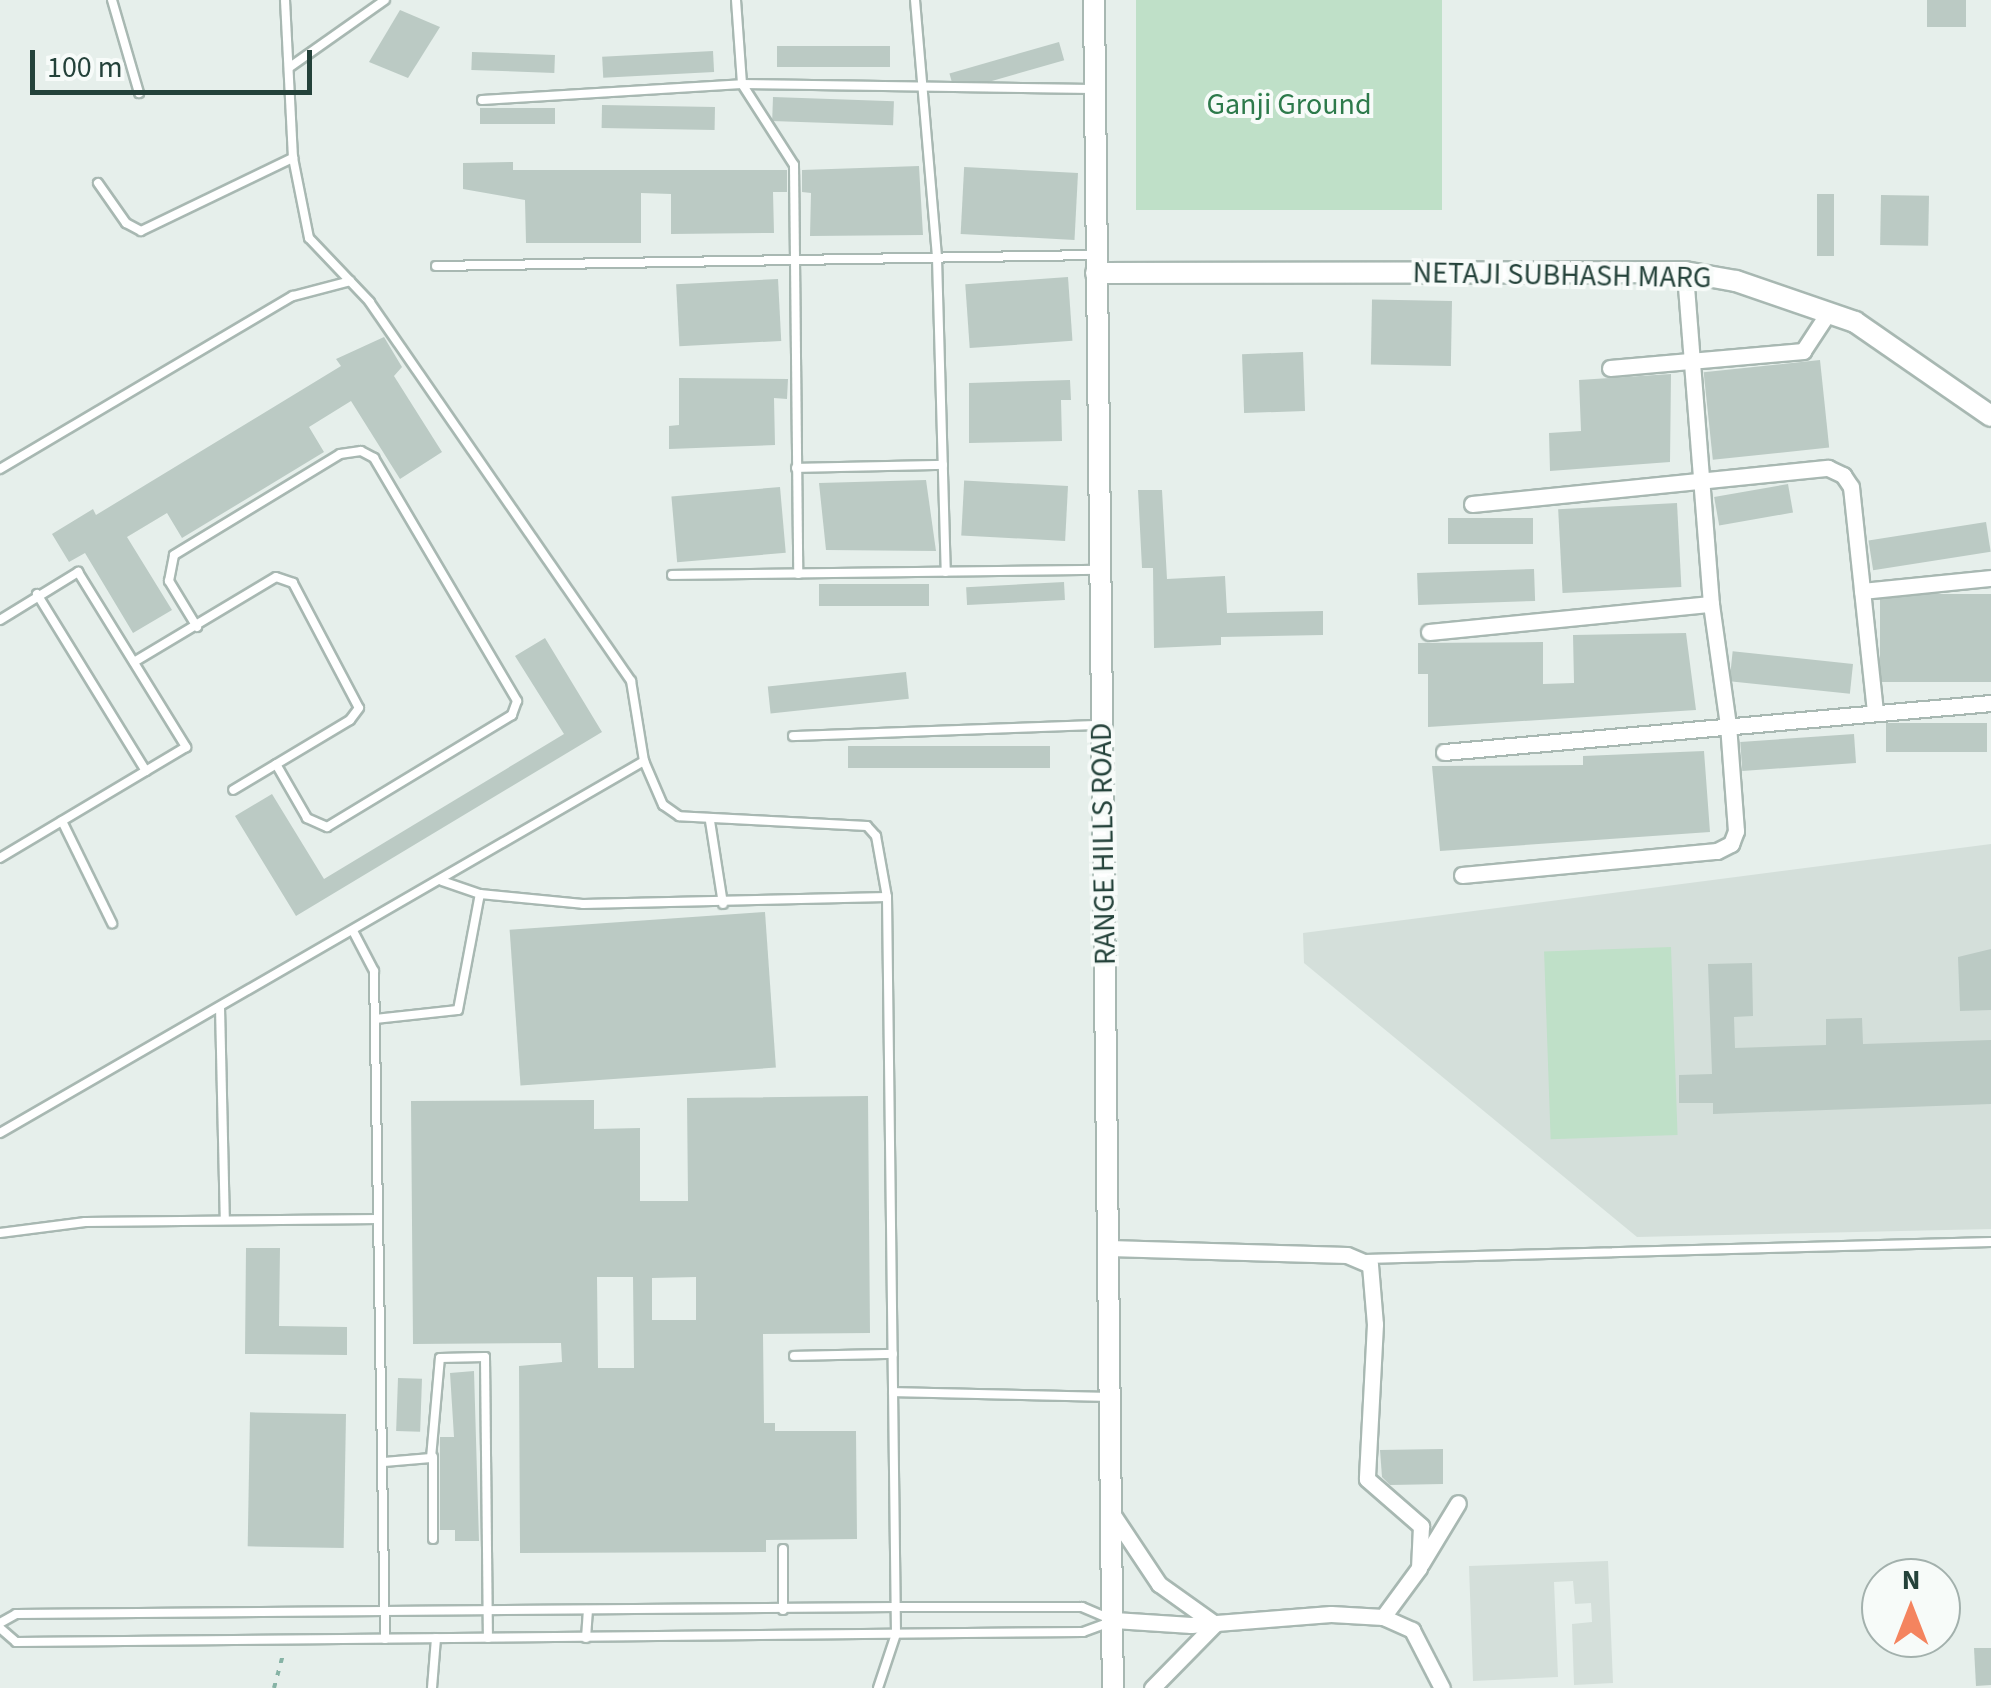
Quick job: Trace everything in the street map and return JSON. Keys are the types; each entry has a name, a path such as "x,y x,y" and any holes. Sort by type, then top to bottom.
{"street":[{"name":"RANGE HILLS ROAD","path":"1094,0 1113,1688"},
{"name":"NETAJI SUBHASH MARG","path":"1096,264 1685,272 1736,281 1828,313 1920,363 1991,416"},
{"path":"1462,874 1717,851 1731,844 1736,831 1728,725 1711,604 1685,272"},
{"path":"1610,368 1803,352 1828,313"},
{"path":"1472,504 1828,468 1843,476 1851,487 1875,713"},
{"path":"1862,591 1991,578"},
{"path":"1428,632 1711,604"},
{"path":"1444,752 1991,702"},
{"path":"1109,1248 1365,1259 1372,1272 1374,1324 1367,1479 1421,1526 1419,1568"},
{"path":"1383,1617 1419,1568 1458,1503"},
{"path":"1113,1514 1159,1584 1215,1624"},
{"path":"1114,1620 1215,1624 1383,1617 1412,1630 1442,1688"},
{"path":"1152,1688 1215,1624"}],"lane":[{"path":"112,0 139,93"},
{"path":"285,0 293,158 309,238 350,281 631,681 644,760 663,805 679,816 710,821 867,826 876,836 886,897 896,1607 896,1634 878,1688"},
{"path":"290,67 386,0"},
{"path":"736,0 742,84 794,165 798,574"},
{"path":"915,0 937,258 946,572"},
{"path":"482,100 742,84 922,90 1094,88"},
{"path":"98,183 129,226 147,230 293,158"},
{"path":"436,266 937,258 1096,264"},
{"path":"0,469 293,296 350,281"},
{"path":"197,627 169,582 174,555 340,454 361,451 374,458 517,701 512,715 327,826 306,818 276,764"},
{"path":"796,468 943,465"},
{"path":"672,575 1100,570"},
{"path":"0,620 78,572 186,747 0,858"},
{"path":"134,662 276,577 293,583 358,708 233,790"},
{"path":"37,594 146,771"},
{"path":"793,736 1102,725"},
{"path":"0,1133 644,760"},
{"path":"62,821 112,923"},
{"path":"710,821 722,904"},
{"path":"440,880 480,894 582,904 722,904 886,897"},
{"path":"375,1019 458,1010 480,894"},
{"path":"353,931 374,970 385,1638"},
{"path":"220,1007 224,1220"},
{"path":"0,1232 86,1222 378,1219"},
{"path":"1365,1259 1991,1242"},
{"path":"794,1356 892,1354"},
{"path":"432,1539 438,1362 447,1355 486,1357 488,1638"},
{"path":"893,1392 1111,1397"},
{"path":"384,1462 426,1461 433,1453"},
{"path":"782,1549 783,1610"},
{"path":"896,1607 1082,1607 1114,1620 1083,1632 16,1642 0,1625 16,1614 699,1612 896,1607"},
{"path":"586,1638 588,1610"},
{"path":"699,1612 699,1636"},
{"path":"432,1688 436,1638"}],"path":[{"path":"274,1688 287,1639"}],"shaded area":[{"path":"1991,844 1991,1229 1637,1237 1304,963 1303,933"},
{"path":"1608,1561 1613,1683 1574,1685 1572,1624 1592,1622 1591,1603 1575,1604 1573,1581 1554,1582 1558,1677 1473,1681 1469,1566"}],"green space":[{"name":"Ganji Ground","path":"1136,0 1442,0 1442,210 1136,210"},
{"path":"1671,947 1678,1135 1551,1139 1544,951"}],"building":[{"path":"1927,0 1966,0 1966,27 1927,27"},
{"path":"400,10 440,27 408,78 369,62"},
{"path":"1059,42 1064,60 955,92 949,73"},
{"path":"777,46 890,46 890,67 777,67"},
{"path":"713,51 714,72 603,78 602,57"},
{"path":"472,52 555,55 554,73 471,70"},
{"path":"773,97 894,101 893,125 772,121"},
{"path":"602,105 715,107 715,130 602,128"},
{"path":"480,108 555,108 555,124 480,124"},
{"path":"513,162 513,170 787,170 787,192 773,192 774,233 671,234 671,194 641,193 641,243 526,243 525,200 463,189 463,163"},
{"path":"919,166 923,235 810,236 811,193 802,192 802,170"},
{"path":"964,167 1078,173 1074,240 961,234"},
{"path":"1817,194 1834,194 1834,256 1817,256"},
{"path":"1881,195 1929,196 1928,246 1880,245"},
{"path":"1068,277 1072,341 970,348 965,284"},
{"path":"778,279 781,341 679,346 676,284"},
{"path":"1372,300 1452,301 1451,366 1371,365"},
{"path":"384,337 402,367 394,376 442,452 400,479 351,401 309,427 324,452 182,538 167,513 127,537 172,610 133,633 85,553 69,562 52,534 93,509 96,515 341,366 336,359"},
{"path":"1303,352 1305,411 1244,413 1242,354"},
{"path":"1820,360 1829,448 1713,460 1704,372"},
{"path":"1671,374 1670,462 1550,471 1549,433 1581,431 1579,380"},
{"path":"679,378 788,379 787,399 774,398 775,445 669,449 669,426 679,425"},
{"path":"1070,380 1071,400 1061,400 1062,441 969,443 969,383"},
{"path":"926,480 936,551 826,550 819,483"},
{"path":"964,481 1068,486 1065,541 961,535"},
{"path":"1788,484 1793,513 1719,526 1714,497"},
{"path":"780,487 786,553 677,562 671,496"},
{"path":"1138,490 1162,490 1167,579 1225,576 1227,613 1323,611 1323,635 1221,637 1221,645 1154,648 1153,568 1142,568"},
{"path":"1677,503 1681,587 1563,593 1558,509"},
{"path":"1448,518 1533,518 1533,544 1448,544"},
{"path":"1986,522 1991,552 1873,570 1868,541"},
{"path":"1534,569 1535,601 1418,605 1417,573"},
{"path":"1064,582 1065,600 967,605 966,587"},
{"path":"819,584 929,584 929,606 819,606"},
{"path":"1880,594 1991,594 1991,682 1880,682"},
{"path":"1686,633 1696,710 1428,727 1428,674 1418,674 1418,643 1543,642 1543,684 1574,683 1573,635"},
{"path":"545,638 602,732 296,916 235,816 272,794 324,879 564,734 515,656"},
{"path":"1733,651 1853,664 1850,694 1730,681"},
{"path":"906,672 909,699 771,713 768,687"},
{"path":"1886,723 1987,723 1987,752 1886,752"},
{"path":"1854,734 1856,763 1742,771 1740,742"},
{"path":"848,746 1050,746 1050,768 848,768"},
{"path":"1704,751 1710,832 1440,851 1432,766 1583,765 1583,756"},
{"path":"765,912 776,1068 521,1085 510,930"},
{"path":"1991,949 1991,1010 1960,1011 1958,957"},
{"path":"1752,963 1753,1016 1734,1017 1735,1048 1826,1045 1826,1019 1862,1018 1863,1044 1991,1040 1991,1104 1713,1114 1713,1103 1679,1103 1679,1075 1712,1074 1708,964"},
{"path":"868,1096 870,1333 763,1334 764,1423 775,1423 775,1431 856,1431 857,1539 766,1540 766,1552 520,1553 519,1366 562,1362 561,1343 413,1344 411,1101 594,1100 594,1129 640,1128 640,1201 688,1201 687,1098","holes":["597,1277 633,1277 634,1368 598,1368","696,1277 696,1320 652,1320 652,1278"]},
{"path":"246,1248 280,1248 279,1326 347,1327 347,1355 245,1354"},
{"path":"474,1371 479,1541 455,1541 455,1530 440,1530 440,1437 454,1437 450,1373"},
{"path":"398,1378 422,1379 420,1432 396,1431"},
{"path":"250,1412 346,1414 344,1548 248,1546"},
{"path":"1443,1449 1443,1484 1390,1485 1382,1477 1380,1450"},
{"path":"1974,1648 1991,1648 1991,1685 1976,1686"}]}
